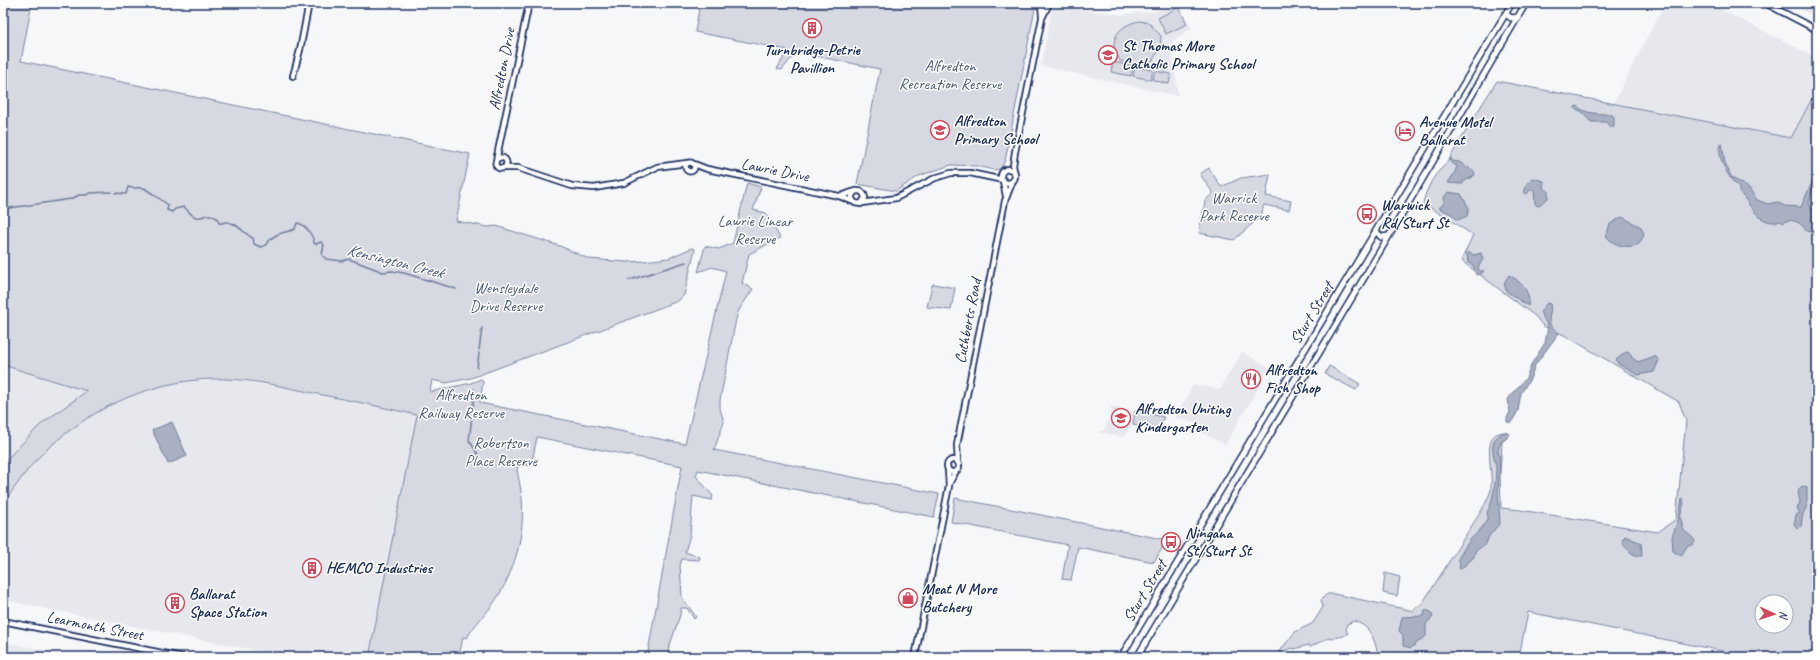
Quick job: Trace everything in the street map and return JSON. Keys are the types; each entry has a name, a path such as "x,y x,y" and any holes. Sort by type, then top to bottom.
{"main road":[{"name":"Sturt Street","path":"1121,657 1512,3"},
{"name":"Sturt Street","path":"1137,657 1389,236 1526,3"},
{"path":"1506,14 1511,18 1518,17"},
{"path":"1376,231 1381,236 1389,236"}],"street":[{"path":"293,76 310,3"},
{"name":"Alfredton Drive","path":"496,161 529,3"},
{"path":"879,201 862,192 856,191 852,195 854,202 858,204 879,201 899,197 935,178 948,174 964,172 1003,180 1008,183 1013,180 1015,174 1013,166 1015,152 1042,18 1042,3 1050,3 1042,18"},
{"path":"1764,3 1817,30"},
{"name":"Alfredton Drive","path":"501,141 505,160"},
{"path":"1003,180 1002,175 1004,170 1015,152"},
{"path":"500,158 505,160 506,164 503,168 498,168 496,161 500,158"},
{"name":"Lawrie Drive","path":"505,160 518,168 572,186 594,188 620,184 654,168 687,163"},
{"path":"690,162 694,164 694,168 690,171 685,168 687,163 690,162"},
{"name":"Lawrie Drive","path":"694,164 706,169 839,196 854,202"},
{"name":"Lawrie Drive","path":"674,166 690,171 706,169"},
{"name":"Lawrie Drive","path":"503,168 518,168"},
{"path":"987,176 1010,169 1015,174"},
{"name":"Cuthberts Road","path":"1003,180 1005,201"},
{"name":"Cuthberts Road","path":"950,460 957,445 1005,201 1013,180"},
{"name":"Lawrie Drive","path":"839,196 856,191"},
{"path":"862,192 865,197 862,203"},
{"name":"Cuthberts Road","path":"957,445 958,463"},
{"path":"915,657 949,486 958,468 958,463 955,460 950,460 947,463 949,486"},
{"path":"948,469 951,471 956,471"},
{"name":"Learmonth Street","path":"3,621 182,657"}],"shaded area":[{"path":"1665,3 1708,3 1817,58 1817,89 1791,138 1613,104"},
{"path":"1788,3 1817,3 1817,18"},
{"name":"St Thomas More Catholic Primary School","path":"1179,4 1191,28 1171,43 1178,96 1041,66 1052,9 1057,6 1122,15 1156,11"},
{"path":"1242,352 1270,368 1225,445 1200,431 1203,425 1175,418 1193,385 1220,389"},
{"path":"3,365 88,391 41,424 3,464"},
{"path":"227,379 289,388 417,415 369,657 288,657 3,600 3,504 22,477 42,454 64,434 90,416 120,401 154,388 181,383"},
{"name":"Alfredton Uniting Kindergarten","path":"1109,406 1135,411 1133,425 1131,425 1124,437 1098,432 1104,430 1112,410"},
{"path":"3,642 80,657 3,657"}],"green space":[{"path":"3,3 32,3 21,61 470,154 456,221 488,227 496,226 560,246 589,259 627,262 644,261 669,258 692,248 695,249 684,295 678,301 471,378 446,383 432,380 430,392 471,383 481,379 483,382 480,403 685,444 726,271 712,267 698,272 705,246 719,249 733,243 747,183 761,187 753,210 766,213 780,238 749,254 742,283 753,289 739,310 736,319 720,400 720,409 724,422 714,450 939,494 934,517 698,470 696,476 713,496 712,500 693,496 690,535 685,552 700,557 699,560 682,559 680,565 682,597 696,617 694,619 687,608 681,608 666,657 647,657 682,466 537,437 531,466 522,464 517,468 522,494 523,512 520,539 513,565 492,606 473,628 467,638 463,637 459,657 369,657 417,415 281,386 248,381 226,379 175,383 151,389 127,398 82,422 61,437 42,454 26,472 3,504 3,464 41,424 87,391 3,365"},
{"name":"Alfredton Recreation Reserve","path":"700,3 1036,3 1005,161 1000,169 993,170 978,166 951,165 919,176 896,191 857,184 880,69 796,52 782,70 777,69 788,50 695,32"},
{"path":"1179,7 1187,24 1166,34 1158,18"},
{"path":"1140,21 1149,23 1161,36 1160,49 1150,64 1128,64 1120,61 1114,47 1116,36 1122,28"},
{"path":"1113,62 1133,66 1131,76 1111,72"},
{"path":"1135,67 1153,70 1151,80 1133,76"},
{"path":"1155,71 1171,74 1169,84 1153,80"},
{"path":"1497,81 1791,138 1817,89 1817,657 1737,657 1722,651 1528,612 1519,657 1379,657 1374,640 1369,631 1354,621 1347,624 1346,630 1348,633 1344,636 1326,639 1310,647 1309,645 1279,652 1295,632 1313,623 1323,607 1321,600 1327,594 1334,594 1414,611 1415,608 1421,605 1488,499 1491,485 1490,446 1492,439 1496,434 1504,432 1509,436 1502,442 1500,472 1501,508 1658,532 1676,519 1686,421 1679,402 1564,335 1543,326 1535,316 1463,262 1462,259 1473,235 1423,203 1431,182 1452,154"},
{"name":"Warrick Park Reserve","path":"1209,168 1221,187 1241,178 1270,174 1266,196 1291,201 1289,210 1264,205 1261,216 1234,240 1199,233 1205,201 1213,193 1200,174"},
{"path":"934,284 955,288 951,310 927,307 932,285"},
{"path":"1329,366 1360,384 1356,390 1325,374"},
{"path":"1135,411 1164,417 1157,430 1133,425"},
{"path":"955,498 1167,540 1154,562 1078,547 1071,580 1062,579 1068,545 951,522"},
{"path":"1385,573 1400,577 1397,596 1383,593"}],"water":[{"path":"1577,106 1588,112 1611,114 1614,117 1614,126 1611,128 1606,122 1591,122 1581,111 1575,109"},
{"path":"1722,143 1725,163 1731,176 1749,188 1757,200 1768,204 1777,202 1784,206 1801,207 1817,171 1809,203 1811,209 1817,212 1817,229 1812,232 1806,231 1799,223 1793,221 1786,221 1783,223 1781,221 1767,221 1756,214 1739,192 1739,188 1731,180 1724,167 1720,154"},
{"path":"1451,158 1452,161 1459,162 1474,171 1475,175 1463,182 1463,184 1448,183 1457,166 1452,164 1450,161"},
{"path":"1532,178 1544,181 1543,188 1548,191 1548,198 1538,206 1535,204 1534,190 1530,190 1527,194 1524,192 1527,183"},
{"path":"1448,192 1461,194 1469,208 1467,216 1458,220 1451,214 1439,208 1444,203 1444,197"},
{"path":"1622,217 1641,227 1644,235 1639,244 1635,246 1621,246 1606,236 1610,224"},
{"path":"1468,252 1474,255 1481,253 1483,259 1478,268 1480,271 1484,271 1481,274 1476,275 1473,265 1468,263"},
{"path":"1509,275 1517,280 1527,292 1529,301 1528,306 1506,291 1504,283"},
{"path":"1547,303 1550,304 1551,308 1549,322 1559,333 1535,365 1530,379 1521,393 1518,411 1511,423 1507,422 1510,412 1508,399 1526,378 1532,363 1545,343 1548,326 1540,312"},
{"path":"1626,352 1630,353 1632,358 1638,362 1655,356 1659,360 1654,372 1638,375 1618,364 1616,360"},
{"path":"172,422 187,456 168,464 152,430"},
{"path":"1504,432 1510,434 1501,442 1498,450 1500,460 1498,492 1500,523 1489,536 1486,544 1475,551 1474,557 1461,569 1459,568 1460,564 1458,559 1467,544 1487,520 1487,512 1492,497 1496,467 1493,445 1497,437"},
{"path":"1802,486 1807,487 1807,506 1803,514 1801,526 1798,529 1794,524 1796,515 1800,513 1797,509 1800,502 1798,492"},
{"path":"1682,499 1684,502 1680,518 1683,528 1684,531 1695,541 1693,545 1687,546 1681,556 1673,551 1672,537 1678,520"},
{"path":"1625,536 1641,543 1642,556 1635,555 1627,549 1622,540"},
{"path":"1425,610 1431,612 1433,617 1426,624 1426,636 1411,648 1403,646 1403,635 1399,631 1402,617 1424,616"}],"waterway":[{"name":"Kensington Creek","path":"115,193 126,194 128,187 144,188 168,205 167,210 172,212 175,209 184,207 196,217 210,215 217,218 219,223 229,222 253,238 254,244 261,247 266,245 276,235 295,229 297,223 303,225 308,230 314,243 316,244 321,242 324,245 322,255 326,259 342,261 349,259 383,272 392,271 404,273 456,289"},
{"path":"3,209 71,199 79,195 87,195 89,193 111,192"},
{"path":"633,279 686,262"},
{"path":"479,350 482,328"},
{"path":"477,368 479,353"},
{"path":"473,412 474,389"},
{"path":"472,417 469,440 479,456"}],"place":[{"name":"Turnbridge-Petrie Pavillion","path":"812,28"},
{"name":"St Thomas More Catholic Primary School","path":"1108,55"},
{"name":"Alfredton Primary School","path":"940,130"},
{"name":"Avenue Motel Ballarat","path":"1405,131"},
{"name":"Warwick Rd/Sturt St","path":"1367,214"},
{"name":"Alfredton Fish Shop","path":"1251,379"},
{"name":"Alfredton Uniting Kindergarten","path":"1121,418"},
{"name":"Ningana St/Sturt St","path":"1171,542"},
{"name":"HEMCO Industries","path":"312,568"},
{"name":"Meat N More Butchery","path":"908,598"},
{"name":"Ballarat Space Station","path":"175,603"}],"park label":[{"name":"Lawrie Linear Reserve","path":"755,230"},
{"name":"Wensleydale Drive Reserve","path":"506,297"},
{"name":"Alfredton Railway Reserve","path":"461,404"},
{"name":"Robertson Place Reserve","path":"501,452"}]}
